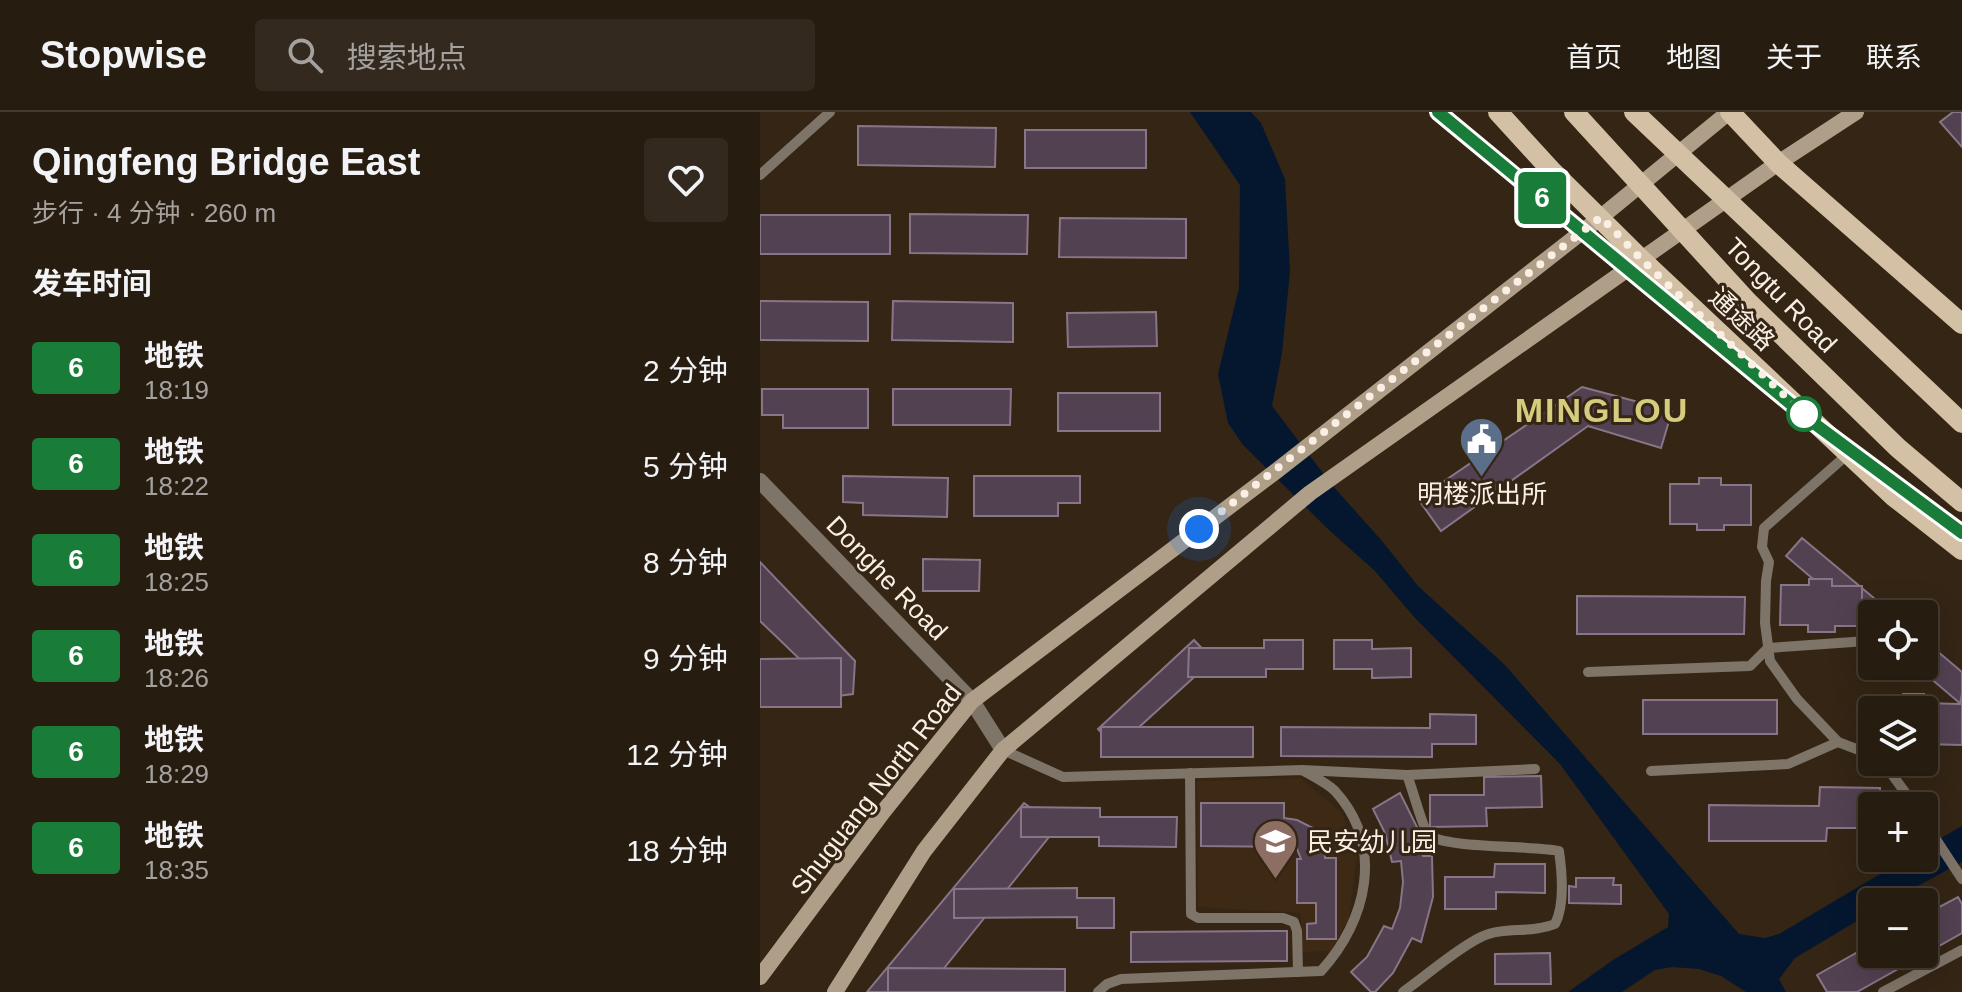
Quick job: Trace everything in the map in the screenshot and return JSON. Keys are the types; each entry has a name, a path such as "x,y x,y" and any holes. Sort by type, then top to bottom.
{"main road":[{"name":"通途路","path":"1498,112 1551,170 1643,261 1893,496 1962,550"},
{"name":"Tongtu Road","path":"1574,112 1759,313 1898,448 1962,502"},
{"name":"Tongtu Road","path":"1634,112 1962,423"},
{"path":"1601,217 1729,112 1778,163 1962,324"},
{"path":"835,992 924,851 1003,750 1310,493 1778,163 1856,112"},
{"name":"Shuguang North Road","path":"760,977 883,812 972,701 1275,472 1601,217"}],"street":[{"name":"Donghe Road","path":"760,481 972,701 1003,750"}],"lane":[{"path":"760,175 830,112"},
{"path":"1848,454 1764,528 1762,547 1769,562 1765,623 1770,661 1797,699 1838,742 1858,750"},
{"path":"1588,672 1750,666 1768,648 1858,642"},
{"path":"1651,771 1788,764 1838,742"},
{"path":"1003,750 1063,777 1302,770 1407,775 1535,769"},
{"path":"1098,992 1107,984 1121,979 1321,971 1345,942 1355,923 1361,900 1365,857 1351,812 1333,789 1302,770"},
{"path":"1190,773 1191,914 1198,918 1283,918 1294,922 1298,972"},
{"path":"1403,992 1482,937 1502,932 1541,930 1555,924 1559,916 1561,863 1559,851 1542,847 1459,844 1436,840 1426,833 1407,775"},
{"path":"1938,842 1959,874"},
{"path":"1883,992 1962,950"}],"shaded area":[{"name":"民安幼儿园","path":"1300,778 1342,813 1357,856 1349,918 1331,951 1302,952 1301,913 1198,907 1197,781"}],"water":[{"path":"1190,112 1251,112 1261,123 1285,179 1290,271 1282,353 1272,406 1332,485 1418,586 1504,664 1739,934 1765,938 1779,934 1883,872 1938,872 1938,840 1962,826 1962,862 1914,888 1858,888 1858,920 1795,958 1779,979 1786,992 1746,992 1721,976 1699,969 1672,967 1655,970 1622,992 1568,992 1668,927 1669,914 1560,764 1415,618 1374,570 1243,445 1228,423 1218,374 1239,288 1240,185"}],"building":[{"path":"1953,112 1962,112 1962,147 1940,122"},
{"path":"858,126 996,128 995,167 858,165"},
{"path":"1025,130 1146,130 1146,168 1025,168"},
{"path":"910,214 1028,215 1027,254 910,253"},
{"path":"760,215 890,215 890,254 760,254"},
{"path":"1060,218 1186,219 1186,258 1059,257"},
{"path":"760,301 868,302 868,341 760,340"},
{"path":"893,301 1013,303 1013,342 892,340"},
{"path":"1156,312 1157,346 1068,347 1067,313"},
{"path":"1582,387 1672,411 1661,448 1588,426 1441,531 1418,499"},
{"path":"762,389 868,389 868,428 783,428 783,415 762,415"},
{"path":"893,389 1011,389 1010,425 893,425"},
{"path":"1058,393 1160,393 1160,431 1058,431"},
{"path":"843,476 948,478 947,517 863,515 863,503 843,502"},
{"path":"974,476 1080,476 1080,503 1058,503 1058,516 974,516"},
{"path":"1699,478 1721,478 1721,485 1751,485 1751,525 1724,525 1724,530 1697,530 1697,524 1670,524 1670,484 1699,484"},
{"path":"1802,538 1876,600 1858,600 1858,617 1786,556"},
{"path":"923,559 980,560 979,591 923,591"},
{"path":"760,562 855,661 853,694 838,696 760,621"},
{"path":"1809,579 1832,579 1832,586 1862,586 1862,600 1858,600 1858,626 1835,626 1835,632 1808,632 1808,625 1780,625 1781,585 1809,585"},
{"path":"1577,596 1745,597 1744,634 1577,634"},
{"path":"1194,640 1213,660 1116,748 1098,729"},
{"path":"1264,640 1303,640 1303,669 1266,669 1266,677 1188,677 1189,648 1264,648"},
{"path":"1334,640 1372,640 1372,649 1411,648 1411,677 1372,678 1372,669 1334,669"},
{"path":"1938,652 1962,672 1962,705 1933,680 1938,680"},
{"path":"841,658 841,707 760,707 760,659"},
{"path":"1903,694 1924,694 1924,696"},
{"path":"1962,694 1962,745 1938,744 1938,703 1960,704"},
{"path":"1643,700 1777,700 1777,734 1643,734"},
{"path":"1430,714 1476,715 1476,744 1432,744 1432,757 1281,756 1281,727 1430,728"},
{"path":"1101,727 1253,727 1253,757 1101,757"},
{"path":"1541,776 1542,807 1486,808 1487,826 1430,827 1430,795 1484,795 1484,777"},
{"path":"1820,787 1880,788 1880,792 1858,792 1858,828 1827,828 1826,841 1709,841 1709,805 1819,806"},
{"path":"1400,793 1417,827 1423,856 1432,856 1433,897 1421,942 1412,938 1393,973 1375,992 1371,992 1351,972 1367,957 1384,926 1392,929 1400,908 1403,882 1401,861 1392,862 1385,833 1373,809"},
{"path":"1024,803 1057,827 925,992 867,992"},
{"path":"1201,803 1284,803 1284,818 1313,828 1323,841 1325,858 1336,858 1336,939 1307,939 1307,924 1316,923 1316,903 1297,903 1297,859 1301,859 1295,844 1284,841 1284,847 1201,846"},
{"path":"1021,807 1100,808 1100,817 1177,817 1176,847 1099,846 1099,837 1021,837"},
{"path":"1495,864 1545,864 1545,893 1496,892 1496,909 1445,909 1445,877 1494,877"},
{"path":"1576,878 1614,878 1613,885 1621,885 1621,904 1569,903 1569,886 1576,887"},
{"path":"1077,888 1077,898 1114,898 1114,928 1077,928 1077,917 954,918 954,889"},
{"path":"1958,897 1962,904 1962,933 1938,946 1938,908"},
{"path":"1287,931 1287,961 1131,962 1131,932"},
{"path":"1858,952 1858,968 1900,968 1857,992 1827,992 1817,975"},
{"path":"1550,953 1551,984 1495,984 1495,954"},
{"path":"888,968 1065,969 1065,992 888,992"}],"metro line":[{"name":"6","path":"1438,112 1815,424 1962,533"}],"place":[{"name":"明楼派出所","path":"1482,478"},
{"name":"民安幼儿园","path":"1276,881"}],"district":[{"name":"MINGLOU","path":"1602,410"}],"route":[{"path":"1199,529 1601,217 1804,414"}]}
